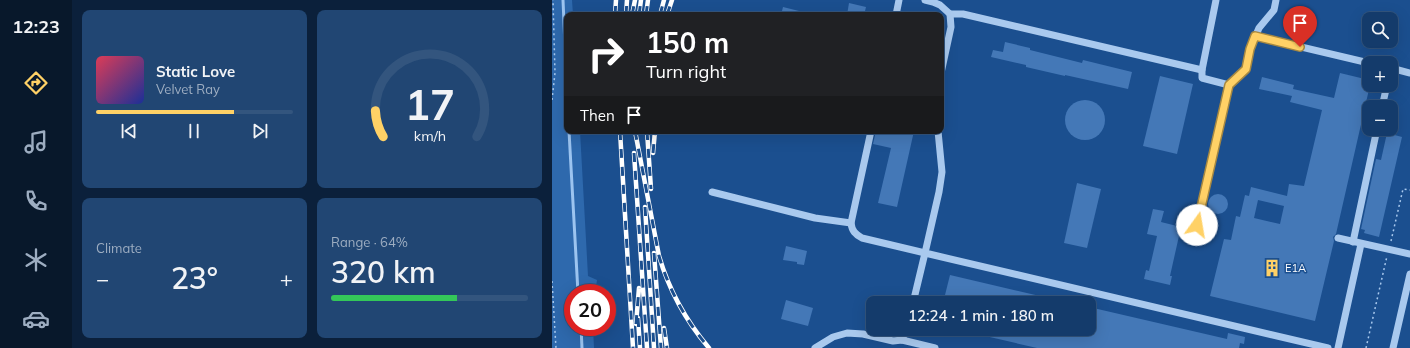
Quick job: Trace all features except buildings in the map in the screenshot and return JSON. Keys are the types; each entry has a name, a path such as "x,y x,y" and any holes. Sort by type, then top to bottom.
{"lane":[{"path":"897,12 899,0"},
{"path":"925,0 933,2 950,14 963,14 1202,70"},
{"path":"1216,0 1202,70 1202,78 1229,85"},
{"path":"1197,225 1229,85 1246,69 1250,49 1255,36 1259,28 1274,10 1276,0"},
{"path":"944,59 951,27 950,14"},
{"path":"1255,36 1362,61"},
{"path":"1398,70 1410,73"},
{"path":"869,134 850,223 855,234 862,238 1328,348"},
{"path":"915,296 939,192 942,172 938,134"},
{"path":"1353,242 1376,136"},
{"path":"712,192 815,218 850,223"},
{"path":"1338,238 1410,254"},
{"path":"1338,348 1361,244"},
{"path":"1393,348 1410,274"},
{"path":"815,348 833,337 847,333 863,334 893,341 902,340 935,348"},
{"path":"902,340 903,336"}],"path":[{"path":"552,100 555,73 553,0"},
{"path":"1366,348 1403,189 1410,190"},
{"path":"552,281 556,348"}],"shaded area":[{"path":"552,0 572,0 573,12 564,12 564,134 580,134 588,276 597,280 596,284 564,284 564,336 593,336 594,348 552,348"}],"waterway":[{"path":"563,0 564,23"},
{"path":"569,134 578,284"},
{"path":"581,336 582,348"}],"railway":[{"path":"615,12 616,0"},
{"path":"626,12 627,0"},
{"path":"633,12 635,0"},
{"path":"639,12 641,0"},
{"path":"646,12 648,0"},
{"path":"661,12 664,0"},
{"path":"668,12 672,0"},
{"path":"620,134 633,348"},
{"path":"636,134 659,256 663,269 679,305 709,348"},
{"path":"647,134 651,189"},
{"path":"653,153 655,134"},
{"path":"634,153 647,348"},
{"path":"645,207 654,348"},
{"path":"654,253 661,348"},
{"path":"636,324 639,288"},
{"path":"638,318 640,348"},
{"path":"664,328 667,348"}],"place":[{"name":"E1A","path":"1272,268"}],"route":[{"path":"1197,225 1229,85 1246,69 1250,49 1255,36 1300,47"}]}
